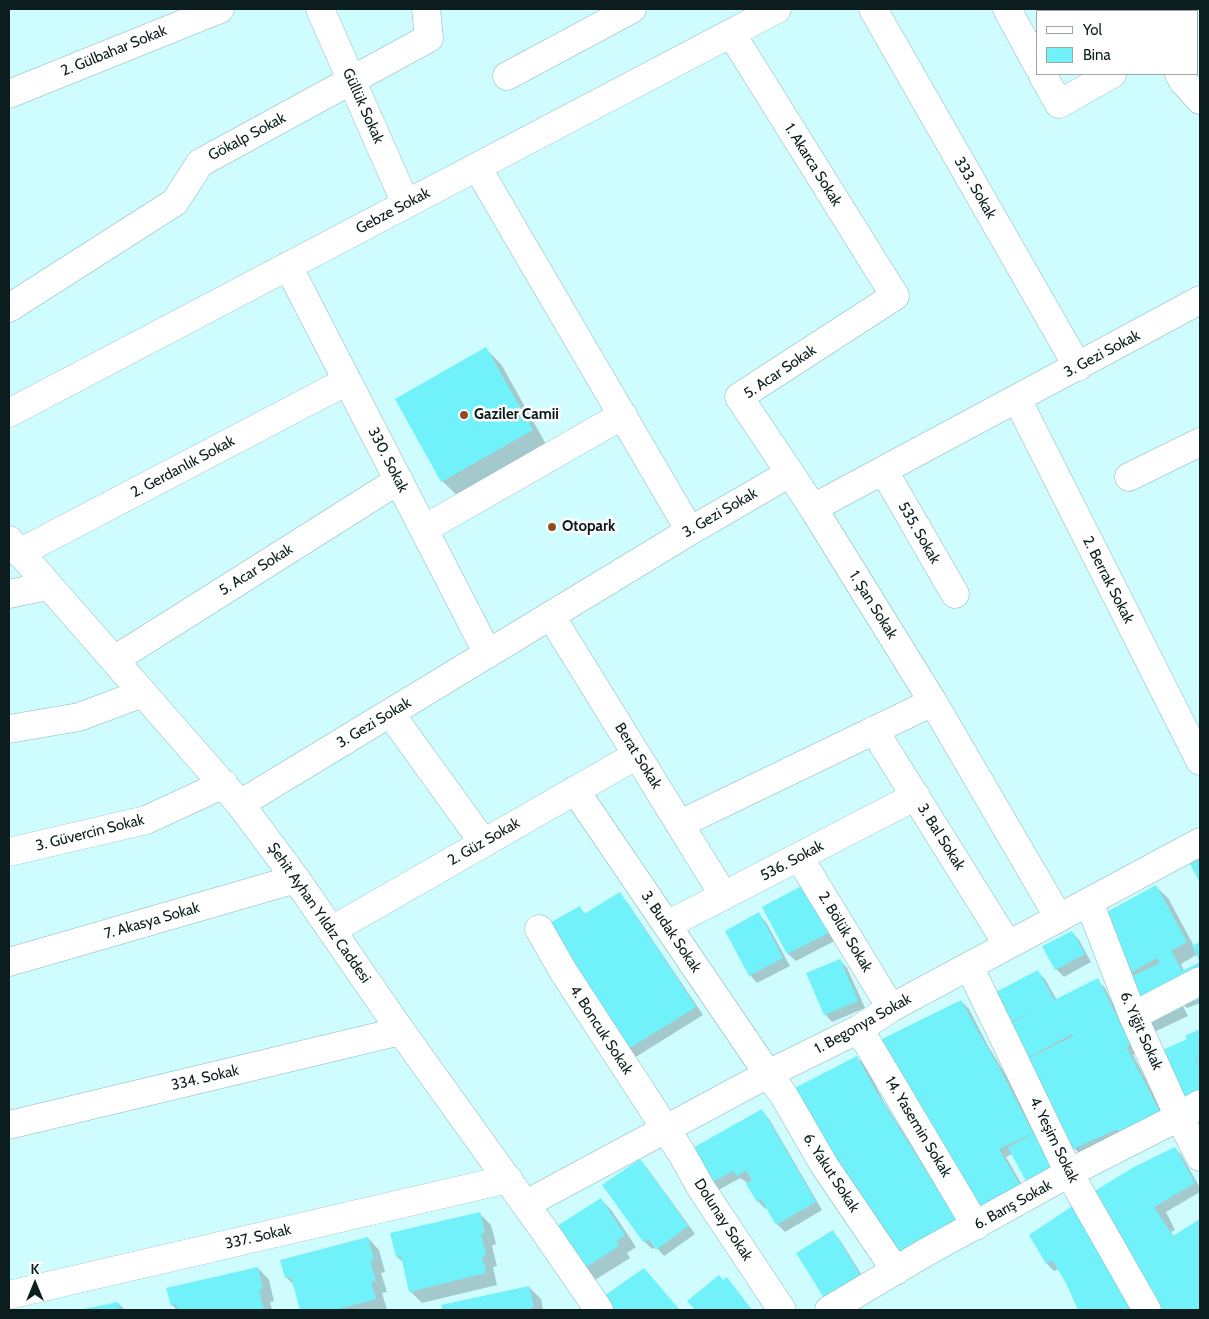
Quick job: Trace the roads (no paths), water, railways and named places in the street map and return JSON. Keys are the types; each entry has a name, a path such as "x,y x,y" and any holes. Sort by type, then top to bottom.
{"street":[{"name":"2. Gülbahar Sokak","path":"9,94 220,9"},
{"name":"Güllük Sokak","path":"320,9 406,204"},
{"name":"Gökalp Sokak","path":"9,308 175,202 200,163 429,38 426,9"},
{"path":"507,76 632,9"},
{"name":"Gebze Sokak","path":"9,413 777,9"},
{"name":"333. Sokak","path":"873,9 1078,367"},
{"path":"1007,9 1036,62"},
{"name":"1. Akarca Sokak","path":"731,33 895,296"},
{"path":"1043,75 1058,104 1110,75"},
{"path":"1180,75 1200,100"},
{"path":"477,167 690,530"},
{"name":"330. Sokak","path":"288,266 488,654"},
{"name":"5. Acar Sokak","path":"790,473 739,397 895,296"},
{"name":"3. Gezi Sokak","path":"813,508 1200,300"},
{"name":"2. Gerdanlık Sokak","path":"14,547 347,381"},
{"name":"2. Berrak Sokak","path":"1017,400 1200,761"},
{"path":"424,529 623,415"},
{"path":"1130,477 1200,442"},
{"name":"535. Sokak","path":"884,471 955,594"},
{"path":"790,473 813,508"},
{"name":"3. Gezi Sokak","path":"232,794 390,713 690,530 790,473"},
{"name":"5. Acar Sokak","path":"114,660 398,480"},
{"name":"1. Şan Sokak","path":"813,508 933,702 1058,918"},
{"name":"Şehit Ayhan Yıldız Caddesi","path":"14,547 232,794 296,879 401,1031 526,1204 599,1310"},
{"path":"9,594 48,586"},
{"name":"Berat Sokak","path":"551,616 724,896"},
{"path":"9,729 79,718 143,693"},
{"path":"680,824 933,702"},
{"path":"390,713 483,842"},
{"name":"3. Bal Sokak","path":"874,730 1008,945"},
{"name":"2. Güz Sokak","path":"332,930 637,755"},
{"name":"3. Budak Sokak","path":"575,790 768,1074"},
{"name":"3. Güvercin Sokak","path":"9,852 146,820 232,794"},
{"name":"536. Sokak","path":"667,926 916,796"},
{"name":"1. Begonya Sokak","path":"526,1204 768,1074 859,1028 890,1008 1200,842"},
{"name":"2. Bölük Sokak","path":"799,857 890,1008"},
{"name":"7. Akasya Sokak","path":"9,962 296,879"},
{"name":"6. Yiğit Sokak","path":"1089,902 1133,1016 1190,1111 1200,1157"},
{"name":"4. Boncuk Sokak","path":"539,929 563,971 665,1130"},
{"name":"4. Yeşim Sokak","path":"969,966 1069,1173 1147,1310"},
{"path":"1133,1016 1200,981"},
{"name":"14. Yasemin Sokak","path":"859,1028 976,1226"},
{"name":"334. Sokak","path":"9,1125 401,1031"},
{"name":"6. Yakut Sokak","path":"768,1074 783,1094 824,1165 896,1272"},
{"name":"6. Barış Sokak","path":"829,1310 896,1272 923,1254 1069,1173 1190,1111"},
{"name":"Dolunay Sokak","path":"665,1130 782,1310"},
{"name":"337. Sokak","path":"9,1295 508,1179"}],"place":[{"name":"Gaziler Camii","path":"464,415"},
{"name":"Otopark","path":"552,527"}]}
